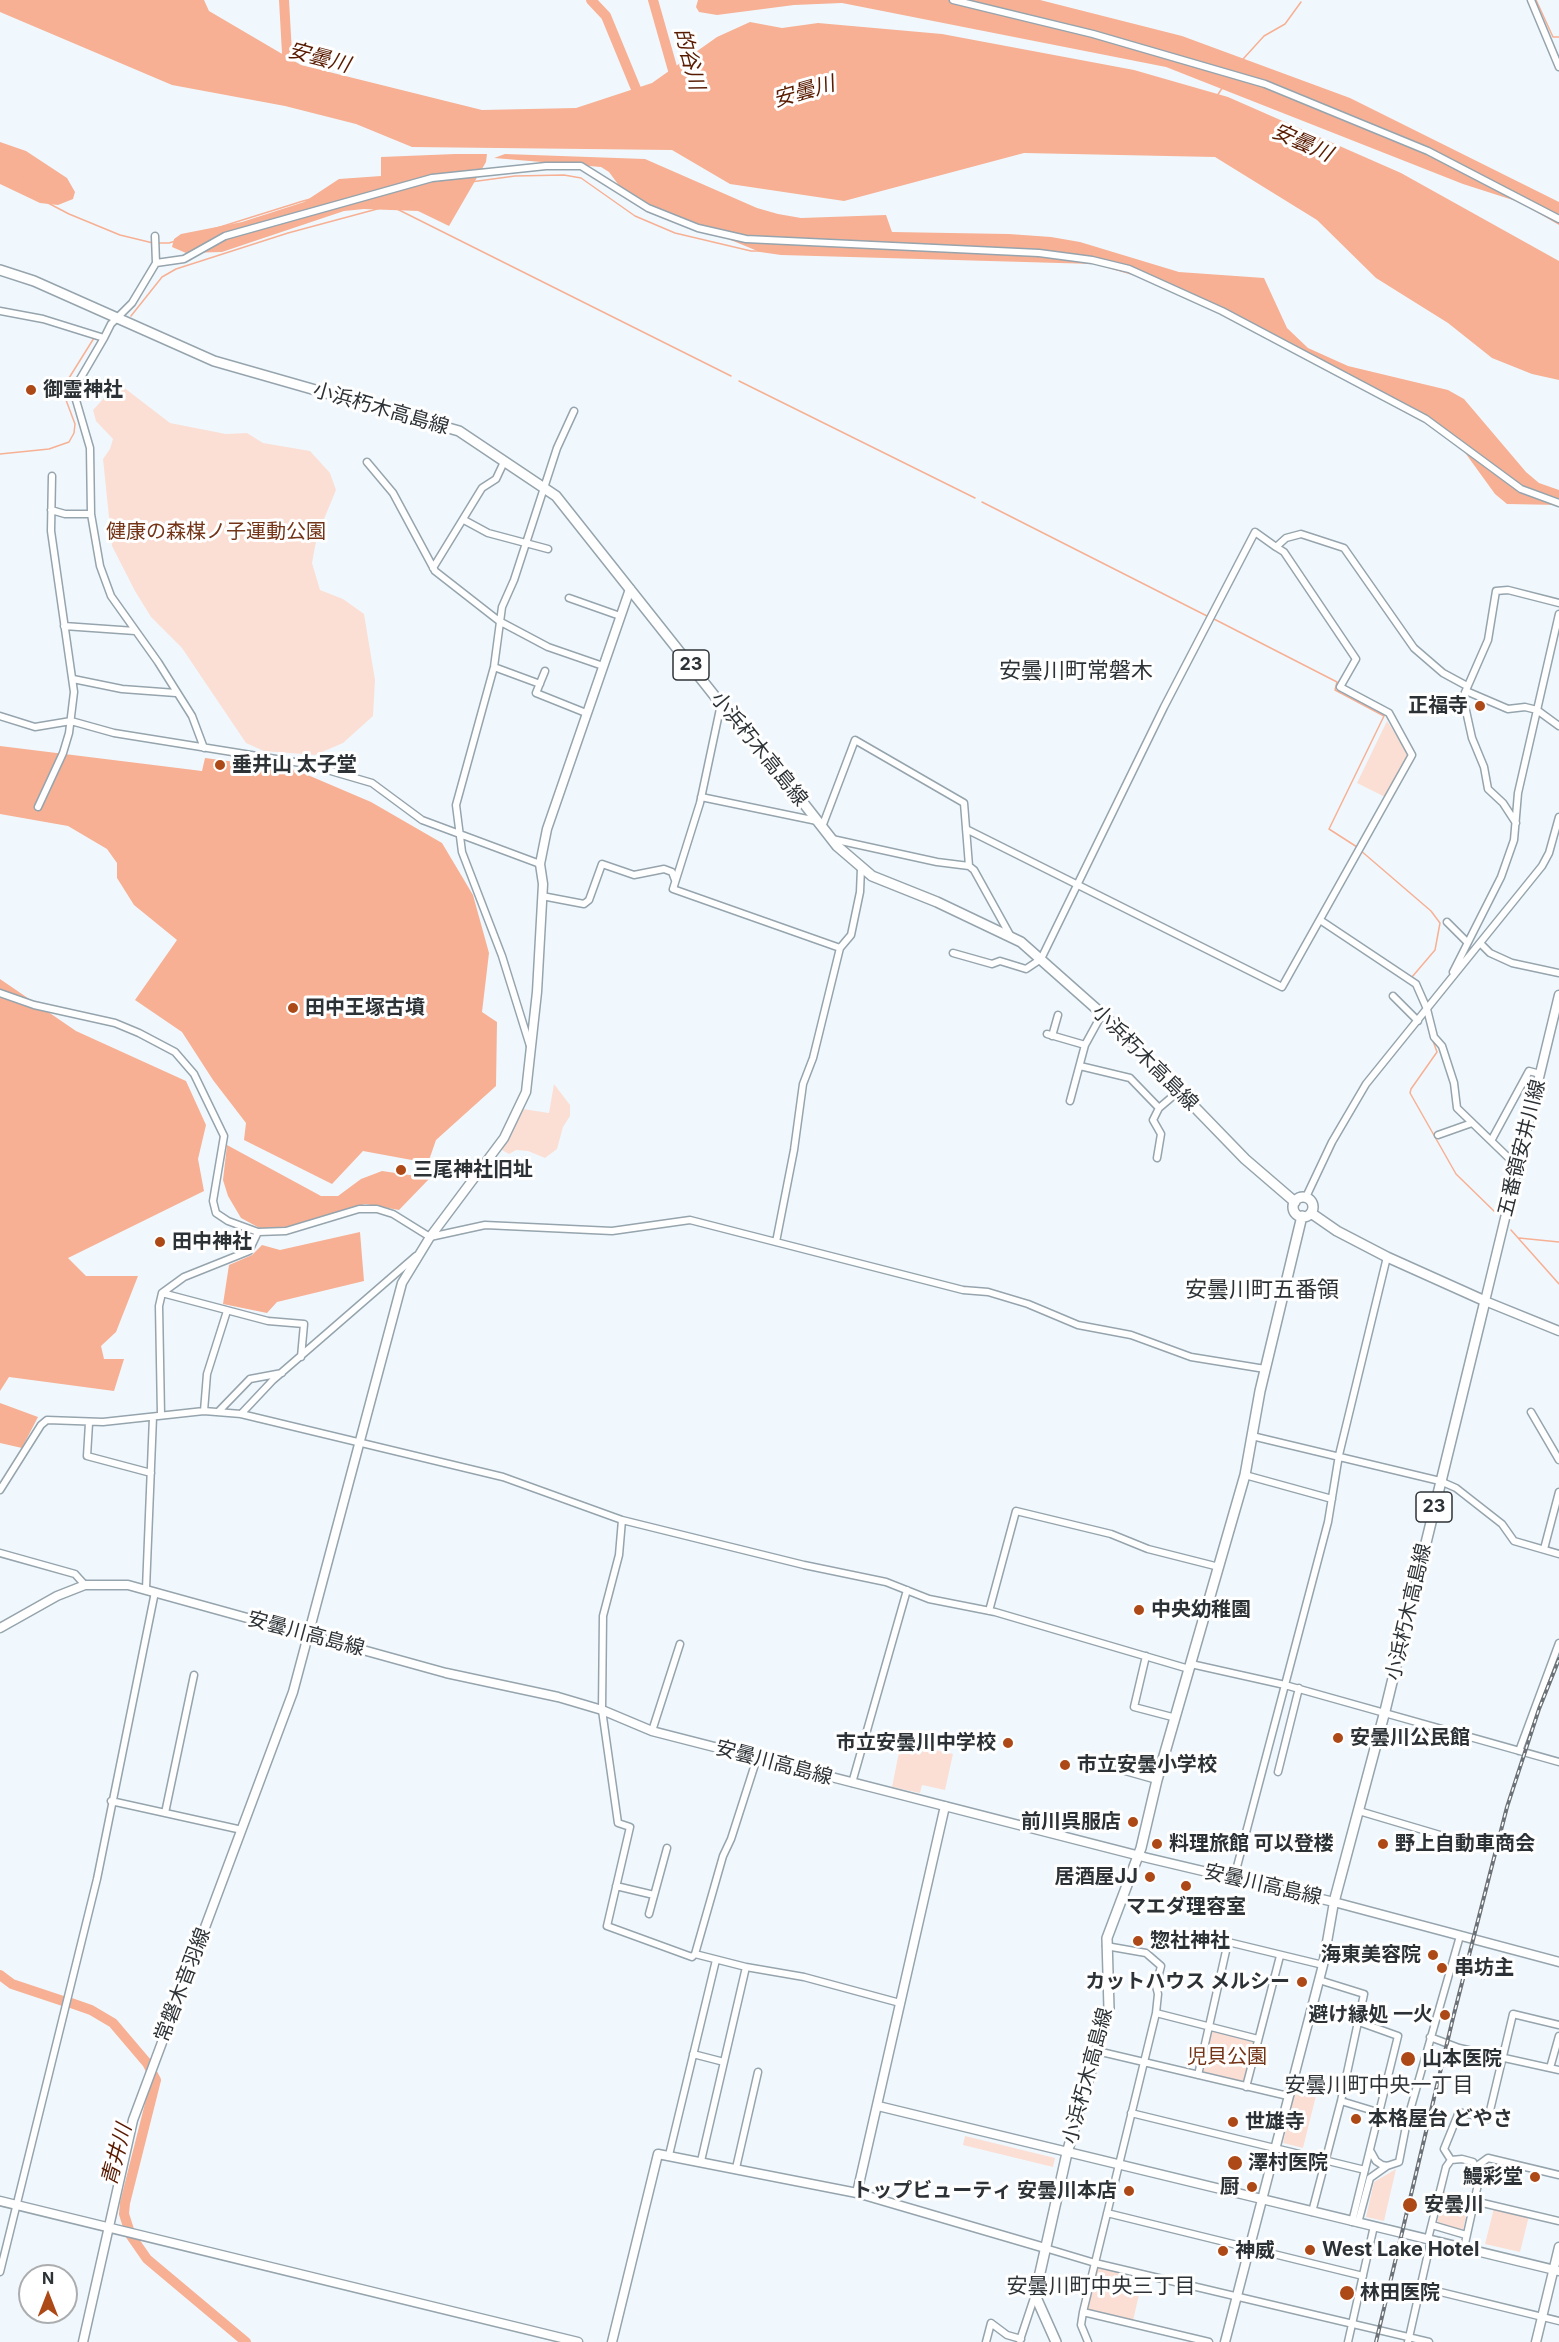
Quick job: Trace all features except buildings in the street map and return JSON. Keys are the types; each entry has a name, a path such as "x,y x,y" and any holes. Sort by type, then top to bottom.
{"main road":[{"name":"小浜朽木高島線","path":"0,270 34,281 214,361 459,431 556,496 721,704 766,755 831,839 861,867 872,876 937,902 1010,936 1041,959 1102,1014 1245,1159 1295,1202 1295,1211 1387,1257 1485,1300 1385,1711 1334,1902"},
{"name":"常磐木音羽線","path":"83,2342 133,2120 293,1692 306,1635 402,1283 430,1237 504,1138 526,1092 532,1052 542,896 540,864 553,807 630,589"},
{"name":"五番領安井川線","path":"1485,1300 1559,995"},
{"path":"1295,1202 1300,1197 1306,1197 1313,1204 1306,1215"},
{"name":"小浜朽木高島線","path":"1035,2295 1066,2153 1109,2009 1106,1946 1138,1855 1157,1780 1245,1475 1265,1370 1306,1215"},
{"path":"1485,1300 1559,1331"},
{"name":"安曇川高島線","path":"0,1628 57,1596 85,1585 102,1583 146,1589 446,1673 602,1710 652,1731 1138,1855 1334,1902 1559,1962"},
{"path":"857,2193 945,1806"},
{"path":"1225,2342 1323,1965 1334,1902"},
{"path":"878,2106 1556,2270"},
{"path":"612,2342 658,2154 857,2193 1046,2248"},
{"path":"0,2201 578,2342"},
{"path":"1536,2342 1556,2270 1559,2247"},
{"path":"1035,2295 1056,2342"}],"street":[{"path":"953,0 1093,34 1265,84 1428,152 1559,219"},
{"path":"1531,0 1559,67"},
{"path":"156,263 184,260 225,236 432,178 546,166 581,166 648,208 698,228 746,239 1039,254 1092,260 1129,269 1222,311 1426,419 1521,489 1559,503"},
{"path":"155,236 156,263 132,303 111,324 76,386 76,400 90,448 91,514 106,585 192,716 204,748"},
{"path":"0,311 43,319 104,338"},
{"path":"532,1052 502,956 466,862 458,834 456,805 494,667 499,621 556,448 574,411"},
{"path":"367,462 393,493 433,568 499,621 548,647 603,666"},
{"path":"433,568 482,488 496,479 504,462"},
{"path":"38,807 63,753 71,721 73,679 64,626 51,510 52,476"},
{"path":"51,510 58,513 91,514"},
{"path":"464,520 488,533 548,549"},
{"path":"953,953 992,964 1000,961 1026,969 1041,959 1077,885 1250,539 1255,532 1284,552 1356,659 1340,687 1389,713 1412,755 1282,987 1077,885 966,829"},
{"path":"1276,547 1286,538 1301,534 1344,548 1414,648 1443,673 1466,689 1508,709 1525,707 1537,710 1559,726"},
{"path":"1516,823 1503,803 1488,789 1484,767 1472,738 1463,697 1488,640 1496,591 1508,590 1559,603"},
{"path":"569,598 620,616"},
{"path":"1451,978 1501,878 1514,840 1518,793 1559,614"},
{"path":"64,626 135,632"},
{"path":"494,667 540,684"},
{"path":"545,670 536,693 586,713"},
{"path":"73,679 130,690 176,693"},
{"path":"721,704 701,797 673,889 840,948"},
{"path":"0,716 34,727 71,721 92,729 296,761 358,778 385,790 422,820 540,864"},
{"path":"701,797 819,824 855,740 964,803 969,866"},
{"path":"1306,1197 1332,1142 1366,1084 1542,866 1556,837 1559,817"},
{"path":"831,839 937,862 969,866 974,870 1010,936"},
{"path":"542,896 584,904 589,900 602,864 633,874 664,869 672,872 675,880"},
{"path":"776,1242 794,1149 803,1084 813,1058 840,948 850,935 860,892 861,867"},
{"path":"1320,920 1416,984 1427,1009 1434,1037 1442,1047 1454,1083 1456,1108 1517,1166"},
{"path":"1447,922 1467,942"},
{"path":"1480,943 1490,953 1512,963 1559,973"},
{"path":"0,993 34,1005 128,1028 175,1053 194,1074 224,1136 213,1201 216,1213 228,1221 258,1232 286,1232 359,1209 377,1209 393,1214 430,1237 485,1226 612,1231 690,1220 963,1290 988,1292 1028,1304 1078,1325 1131,1335 1191,1357 1265,1370"},
{"path":"1393,996 1418,1021"},
{"path":"1070,1101 1085,1045 1102,1014"},
{"path":"1058,1015 1049,1035 1085,1045"},
{"path":"1080,1066 1130,1078 1159,1108"},
{"path":"1491,1141 1529,1071 1540,1074"},
{"path":"1157,1158 1161,1134 1153,1120 1159,1108 1179,1091"},
{"path":"1438,1136 1472,1123"},
{"path":"162,1415 159,1306 162,1293 184,1277 245,1254 252,1248 258,1232"},
{"path":"241,1414 283,1372 422,1251"},
{"path":"1234,1878 1332,1499 1339,1455 1387,1257"},
{"path":"162,1293 268,1321 304,1324 301,1357"},
{"path":"204,1411 207,1374 227,1311"},
{"path":"219,1411 249,1379 283,1372"},
{"path":"0,1490 41,1425 47,1420 88,1423 204,1411 241,1414 503,1477 622,1520 804,1565 886,1582 930,1599 989,1611 1190,1667 1299,1688 1559,1762"},
{"path":"1531,1412 1559,1460"},
{"path":"146,1589 153,1417"},
{"path":"88,1423 87,1456 151,1473"},
{"path":"1252,1436 1440,1481 1456,1488 1502,1524 1514,1541 1559,1554"},
{"path":"1245,1475 1332,1499"},
{"path":"1544,1549 1559,1492"},
{"path":"989,1611 1016,1511 1111,1534 1148,1549 1219,1567"},
{"path":"622,1520 619,1555 603,1616 602,1710 618,1823 630,1827 607,1926 692,1957 696,1954 746,1967 804,1977 900,2003"},
{"path":"0,1552 75,1574 85,1585"},
{"path":"852,1783 908,1590"},
{"path":"0,2272 90,1909 155,1592"},
{"path":"1519,1751 1559,1643"},
{"path":"652,1731 680,1644"},
{"path":"1146,1656 1134,1707 1176,1718"},
{"path":"165,1813 194,1674"},
{"path":"1278,1772 1299,1688"},
{"path":"696,1954 723,1856 731,1839 757,1758"},
{"path":"1118,1769 1157,1780"},
{"path":"111,1801 242,1830"},
{"path":"1359,1811 1450,1839"},
{"path":"649,1914 667,1848"},
{"path":"616,1886 654,1895"},
{"path":"1355,2222 1370,2178 1387,2166 1399,2162 1407,2121 1460,1936"},
{"path":"1198,2075 1228,1942 1323,1965"},
{"path":"1088,2342 1081,2325 1083,2312 1156,2013 1158,1994 1156,1986 1161,1966 1146,1953 1106,1946"},
{"path":"1246,2087 1280,1956"},
{"path":"669,2155 716,1960"},
{"path":"702,2161 746,1967"},
{"path":"1312,2212 1341,2101 1364,1994 1319,1980"},
{"path":"1156,2013 1258,2039"},
{"path":"1451,2160 1444,2149 1459,2112 1488,2119 1513,2014 1559,2025"},
{"path":"1355,2222 1365,2170 1398,2036 1359,2022"},
{"path":"1550,2068 1559,2036"},
{"path":"1430,2037 1503,2058 1559,2070"},
{"path":"1097,2051 1288,2096"},
{"path":"693,2054 724,2062"},
{"path":"736,2168 758,2072"},
{"path":"1341,2101 1407,2121"},
{"path":"1131,2113 1365,2170"},
{"path":"1371,2152 1376,2161 1387,2166"},
{"path":"1477,2166 1488,2158 1559,2175"},
{"path":"1408,2339 1446,2167 1451,2160 1462,2159 1477,2166 1480,2175 1464,2248"},
{"path":"1474,2201 1559,2221"},
{"path":"1107,2213 1363,2276"},
{"path":"1432,2225 1466,2235"},
{"path":"1348,2342 1374,2226"},
{"path":"1046,2248 1095,2263 1236,2295 1408,2339 1429,2342"},
{"path":"1420,2287 1559,2321"},
{"path":"986,2342 991,2323 1007,2335 1020,2340 1035,2295"},
{"path":"1083,2312 1209,2342"}],"green space":[{"name":"健康の森楳ノ子運動公園","path":"118,383 170,423 226,434 247,433 263,443 310,451 330,473 336,490 317,536 312,563 320,590 343,599 364,614 375,680 373,716 343,743 315,755 264,751 246,743 182,648 151,617 112,546 103,459 113,439 96,421 93,410"},
{"path":"1387,721 1409,755 1385,797 1357,783"},
{"path":"554,1084 570,1105 570,1116 563,1127 557,1149 545,1158 528,1151 516,1150 509,1154 500,1149 523,1109 549,1113"},
{"path":"914,1745 953,1754 945,1790 922,1785 920,1793 892,1787 900,1747"},
{"name":"児貝公園","path":"1212,2031 1253,2042 1243,2084 1202,2072"},
{"path":"1295,2091 1316,2096 1303,2148 1283,2143"},
{"path":"965,2136 1055,2158 1053,2167 963,2145"},
{"path":"1396,2169 1384,2221 1366,2217 1374,2182"},
{"path":"1444,2192 1470,2199 1463,2230 1437,2223"},
{"path":"1494,2208 1529,2216 1520,2252 1485,2244"},
{"path":"1097,2266 1143,2277 1133,2321 1086,2310"}],"shaded area":[{"path":"0,0 204,0 209,11 301,65 482,110 576,108 652,83 717,37 750,22 782,28 818,23 942,34 1134,70 1228,97 1401,173 1559,261 1559,380 1532,374 1492,358 1448,323 1376,278 1317,220 1215,157 1024,153 844,201 730,184 672,150 412,147 356,124 285,106 172,85 0,12"},
{"path":"698,0 1040,0 1182,36 1350,98 1559,202 1559,225 1519,202 1463,184 1166,67 842,3 794,5 717,15 699,12 696,7"},
{"path":"0,142 26,151 67,178 75,192 73,199 58,205 40,203 0,184"},
{"path":"487,154 486,162 449,226 418,211 364,209 344,211 222,252 186,253 172,247 174,239 181,234 242,222 304,202 339,179 381,176 381,157"},
{"path":"505,154 645,159 757,208 778,214 801,218 886,215 892,232 1051,237 1080,242 1179,272 1264,278 1287,328 1308,348 1348,366 1448,390 1464,399 1526,472 1539,483 1559,490 1559,505 1507,504 1495,494 1458,443 1446,432 1256,328 1139,277 1094,264 781,255 760,252 645,205 623,191 609,172 601,167 494,158"},
{"path":"0,746 202,771 205,758 296,770 371,802 442,843 473,895 489,953 482,1012 497,1022 496,1086 436,1140 428,1163 363,1151 332,1184 244,1140 246,1123 213,1080 182,1032 135,1000 177,940 134,905 117,878 117,863 107,849 68,826 0,814"},
{"path":"0,979 76,1031 186,1081 206,1125 198,1159 204,1191 68,1258 86,1276 138,1276 116,1332 101,1346 104,1359 124,1359 114,1391 9,1377 0,1391"},
{"path":"227,1145 321,1196 338,1196 361,1179 382,1171 430,1178 399,1210 365,1204 331,1214 294,1231 267,1232 241,1218 228,1196 223,1180"},
{"path":"360,1232 364,1281 277,1302 267,1313 223,1304 229,1265 252,1255 262,1245 280,1250"},
{"path":"0,1403 38,1417 22,1448 0,1443"}],"waterway":[{"path":"284,0 288,71"},
{"path":"591,0 606,16 641,101"},
{"name":"的谷川","path":"653,0 676,81"},
{"path":"1536,0 1553,37 1559,37"},
{"path":"1234,69 1264,36 1285,24 1301,2"},
{"path":"1217,96 1228,79"},
{"path":"0,147 26,165 22,188 27,192 69,214 120,235 153,243"},
{"path":"131,316 162,277 176,269 288,233 411,202 423,192 441,186 515,176 564,175 581,178 635,216 675,233 751,251 787,251"},
{"path":"158,243 169,243 303,201 385,179 394,177 399,184"},
{"path":"401,189 411,202"},
{"path":"391,206 731,376"},
{"path":"0,454 49,449 69,442 74,433 75,424 63,392 64,386 94,338"},
{"path":"739,381 975,498"},
{"path":"982,502 1207,616"},
{"path":"1214,619 1337,682 1335,690 1384,716 1329,829 1357,847"},
{"path":"1360,850 1431,911 1440,923 1435,950 1412,977"},
{"path":"1433,1041 1437,1052 1410,1093 1456,1174 1496,1213"},
{"path":"1511,1230 1559,1284"},
{"path":"1519,1238 1559,1242"},
{"name":"青井川","path":"0,1975 12,1984 66,2002"},
{"name":"青井川","path":"71,2003 91,2010 113,2023 147,2063 156,2080 125,2203 124,2214 131,2236 147,2259 246,2342"}],"railway":[{"path":"1376,2342 1453,2018 1507,1807 1539,1709 1559,1659"}],"place":[{"name":"御霊神社","path":"31,390"},
{"name":"正福寺","path":"1480,706"},
{"name":"垂井山 太子堂","path":"220,765"},
{"name":"田中王塚古墳","path":"293,1008"},
{"name":"三尾神社旧址","path":"401,1170"},
{"name":"田中神社","path":"160,1242"},
{"name":"中央幼稚園","path":"1139,1610"},
{"name":"安曇川公民館","path":"1338,1738"},
{"name":"市立安曇川中学校","path":"1008,1743"},
{"name":"市立安曇小学校","path":"1065,1765"},
{"name":"前川呉服店","path":"1133,1822"},
{"name":"料理旅館 可以登楼","path":"1157,1844"},
{"name":"野上自動車商会","path":"1383,1844"},
{"name":"居酒屋JJ","path":"1150,1877"},
{"name":"マエダ理容室","path":"1186,1886"},
{"name":"惣社神社","path":"1138,1941"},
{"name":"海東美容院","path":"1433,1955"},
{"name":"串坊主","path":"1442,1968"},
{"name":"カットハウス メルシー","path":"1302,1982"},
{"name":"避け縁処 一火","path":"1445,2015"},
{"name":"山本医院","path":"1408,2059"},
{"name":"本格屋台 どやさ","path":"1356,2119"},
{"name":"世雄寺","path":"1233,2122"},
{"name":"澤村医院","path":"1235,2163"},
{"name":"鰻彩堂","path":"1535,2177"},
{"name":"厨","path":"1252,2187"},
{"name":"トップビューティ 安曇川本店","path":"1129,2191"},
{"name":"安曇川","path":"1410,2205"},
{"name":"West Lake Hotel","path":"1310,2250"},
{"name":"神威","path":"1223,2251"},
{"name":"林田医院","path":"1347,2293"}],"district":[{"name":"安曇川町常磐木","path":"1076,671"},
{"name":"安曇川町五番領","path":"1262,1290"},
{"name":"安曇川町中央一丁目","path":"1379,2086"},
{"name":"安曇川町中央三丁目","path":"1101,2287"}]}
